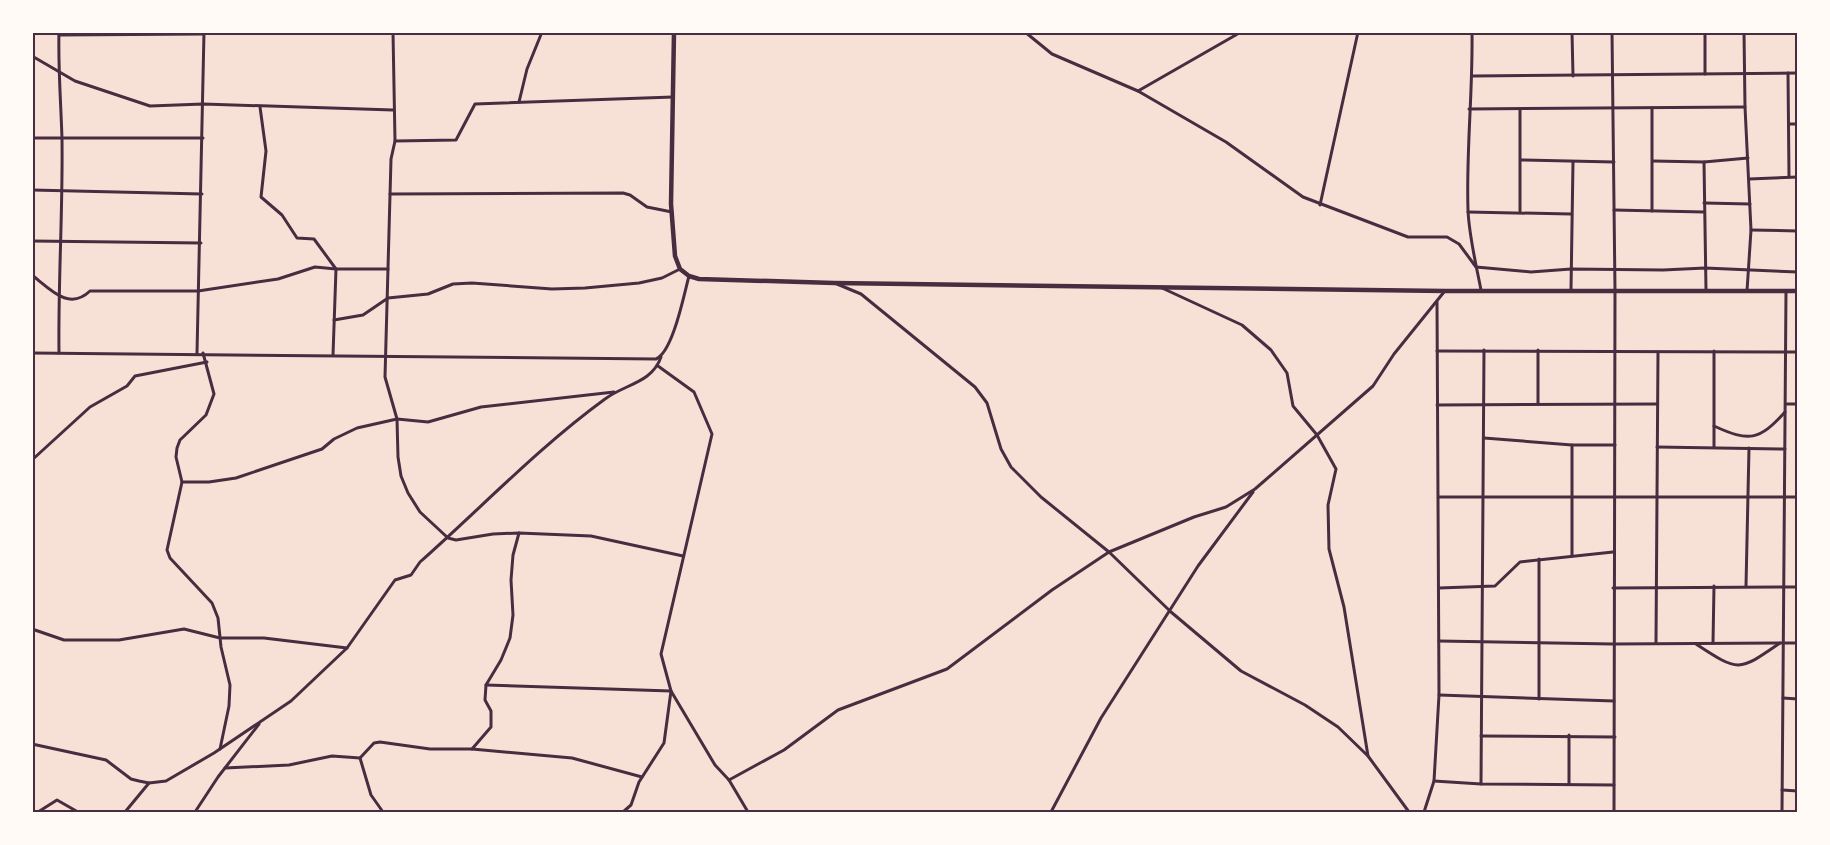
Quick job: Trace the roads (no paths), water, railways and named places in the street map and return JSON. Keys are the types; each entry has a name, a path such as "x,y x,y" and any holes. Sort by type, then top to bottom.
{"street":[{"path":"393,32 395,141 391,159 385,355 386,377 398,420 398,457 408,493 420,512 448,538 456,540 493,534 519,533 590,536 683,556"},
{"path":"518,102 527,69 542,32"},
{"path":"674,32 672,212 675,256 680,269 689,276 699,279 834,283 1445,291 1798,291"},
{"path":"1025,32 1052,54 1138,91 1226,142 1303,197 1408,237 1447,237 1459,244 1476,267 1531,272 1571,269 1705,268 1798,272"},
{"path":"1138,91 1241,32"},
{"path":"1320,205 1358,32"},
{"path":"1472,32 1473,76 1469,109 1468,212 1481,290"},
{"path":"1572,32 1573,76"},
{"path":"1612,32 1615,290 1615,445 1613,496 1614,812"},
{"path":"1704,74 1705,32"},
{"path":"1744,32 1745,107 1750,178 1751,230 1747,291"},
{"path":"59,353 58,295 62,139 58,34 204,33 201,243 197,353"},
{"path":"32,56 58,72 95,89 144,105 203,104 393,110"},
{"path":"1788,73 1790,124 1789,177"},
{"path":"1473,76 1798,73"},
{"path":"395,141 456,140 475,104 673,97"},
{"path":"260,107 266,151 261,197 282,216 297,238 314,239 336,269 333,355"},
{"path":"1469,109 1745,107"},
{"path":"1652,108 1652,211"},
{"path":"1520,109 1520,211"},
{"path":"1790,124 1798,124"},
{"path":"32,138 203,138"},
{"path":"1652,161 1704,162 1748,158"},
{"path":"1521,160 1614,162"},
{"path":"1571,290 1573,162"},
{"path":"1704,162 1706,290"},
{"path":"1750,178 1798,177"},
{"path":"32,190 202,194"},
{"path":"390,194 623,193 630,194 647,207 672,212"},
{"path":"1704,202 1750,204"},
{"path":"1614,210 1704,212"},
{"path":"1468,212 1520,211 1571,214"},
{"path":"1751,230 1798,231"},
{"path":"32,241 201,243"},
{"path":"32,276 58,295 74,300 83,298 90,291 198,291 278,279 315,267 388,269"},
{"path":"334,320 363,315 388,298 428,294 462,283 552,289 639,283 662,278 680,269"},
{"path":"32,744 106,760 131,779 149,783 166,781 220,749 291,701 347,648 395,580 411,576 420,562 537,455 607,398 638,383 658,366 672,336 689,276"},
{"path":"834,283 861,294 975,387 987,403 1002,450 1011,467 1041,497 1109,552 1170,612 1241,671 1305,705 1338,727 1368,756 1409,812"},
{"path":"1157,286 1242,325 1271,350 1287,373 1293,406 1317,435 1336,469 1328,505 1329,549 1344,607 1368,756"},
{"path":"729,780 784,750 838,710 947,669 1052,590 1109,552 1194,517 1226,507 1255,489 1373,386 1394,354 1445,291"},
{"path":"1782,812 1786,291"},
{"path":"1424,812 1434,781 1439,695 1439,497 1436,301"},
{"path":"1481,784 1480,696 1483,587 1484,350"},
{"path":"1538,350 1538,404"},
{"path":"1437,351 1798,352"},
{"path":"1714,351 1714,448"},
{"path":"1656,643 1658,352"},
{"path":"32,353 203,353 628,359 661,357"},
{"path":"203,353 207,362 214,394 206,415 180,440 177,448 176,457 182,482 167,550 170,558 212,602 218,618 220,638 230,686 229,706 220,749"},
{"path":"32,460 90,407 127,386 135,376 207,362"},
{"path":"658,366 694,392 712,434 661,654 671,691 715,765 729,780 748,810 752,812"},
{"path":"182,482 209,482 236,478 322,449 334,439 357,428 398,420 428,422 481,407 619,392"},
{"path":"1437,405 1484,403 1657,404"},
{"path":"1786,404 1798,404"},
{"path":"1714,426 1730,433 1749,437 1756,436 1771,427 1786,411"},
{"path":"1484,438 1572,446 1615,445"},
{"path":"1572,446 1572,556"},
{"path":"1657,446 1785,448"},
{"path":"1746,586 1749,448"},
{"path":"1050,812 1101,718 1198,566 1255,489"},
{"path":"1439,497 1798,497"},
{"path":"472,749 491,727 491,711 485,700 486,685 501,660 510,638 513,615 511,580 513,555 519,533"},
{"path":"1439,588 1495,586 1520,562 1613,552"},
{"path":"1539,559 1539,699"},
{"path":"1614,588 1656,586 1798,587"},
{"path":"1713,643 1714,586"},
{"path":"32,628 64,640 79,641 137,638 184,629 220,638 264,638 347,648"},
{"path":"1439,641 1613,644 1798,643"},
{"path":"1696,643 1724,661 1740,666 1750,663 1782,643"},
{"path":"486,685 671,691"},
{"path":"623,812 631,805 642,777 663,747 671,691"},
{"path":"1439,695 1614,701"},
{"path":"1783,698 1798,699"},
{"path":"195,812 225,768 262,720"},
{"path":"1481,736 1569,735 1615,737"},
{"path":"1569,735 1569,784"},
{"path":"360,758 374,743 380,742 437,749 472,749 572,758 642,777"},
{"path":"225,768 289,765 332,756 360,758"},
{"path":"360,758 371,795 383,812"},
{"path":"1434,781 1481,784 1614,786"},
{"path":"124,812 149,783"},
{"path":"1782,790 1798,791"},
{"path":"38,812 57,800 78,812"}]}
